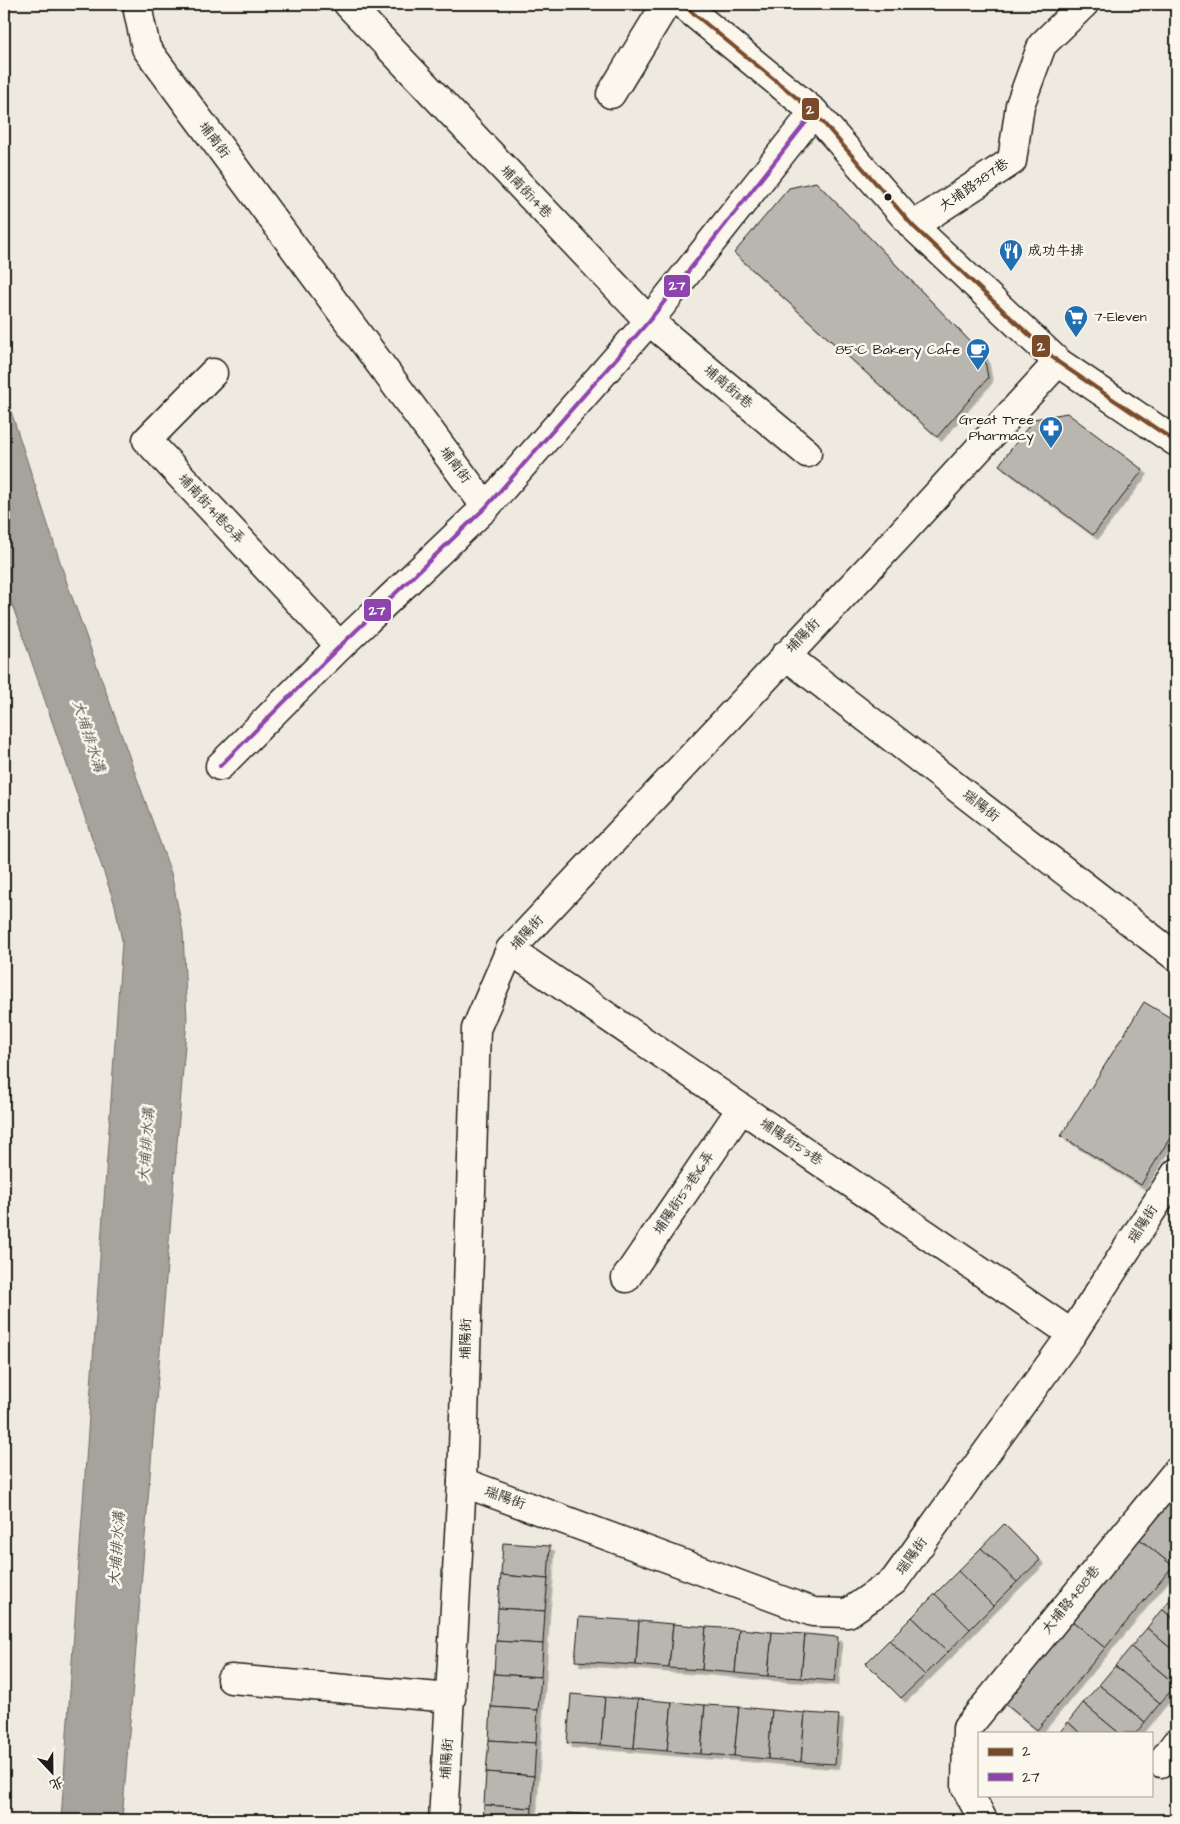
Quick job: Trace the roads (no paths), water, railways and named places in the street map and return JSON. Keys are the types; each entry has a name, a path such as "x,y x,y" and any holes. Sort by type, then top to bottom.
{"street":[{"name":"埔南街14巷","path":"348,4 649,322"},
{"path":"611,94 666,4"},
{"path":"682,4 814,112 914,226 1058,362 1176,442"},
{"name":"大埔路387巷","path":"914,226 1012,161 1020,105 1042,45 1084,4"},
{"name":"埔南街","path":"133,6 146,48 486,507"},
{"path":"220,766 340,646 486,507 649,322 814,112"},
{"name":"埔南街11巷","path":"649,322 807,453"},
{"name":"埔陽街","path":"443,1820 462,1482 476,1029 510,950 785,655 900,535 1058,362"},
{"name":"埔南街41巷8弄","path":"213,374 147,440 340,646"},
{"name":"瑞陽街","path":"785,655 1176,957"},
{"name":"埔陽街53巷","path":"510,950 1072,1334"},
{"name":"埔陽街53巷16弄","path":"626,1278 741,1109"},
{"name":"瑞陽街","path":"462,1482 813,1612 848,1612 894,1581 1072,1334 1175,1177"},
{"name":"大埔路488巷","path":"984,1820 966,1788 967,1728 1176,1472"},
{"path":"231,1679 451,1698"}],"water":[{"name":"大埔排水溝","path":"4,390 67,583 171,873 183,932 187,1020 122,1820 61,1820 122,941 115,905 4,581"}],"place":[{"name":"成功牛排","path":"1011,272"},
{"name":"7-Eleven","path":"1076,338"},
{"name":"85°C Bakery Cafe","path":"978,371"},
{"name":"Great Tree Pharmacy","path":"1051,449"}]}
